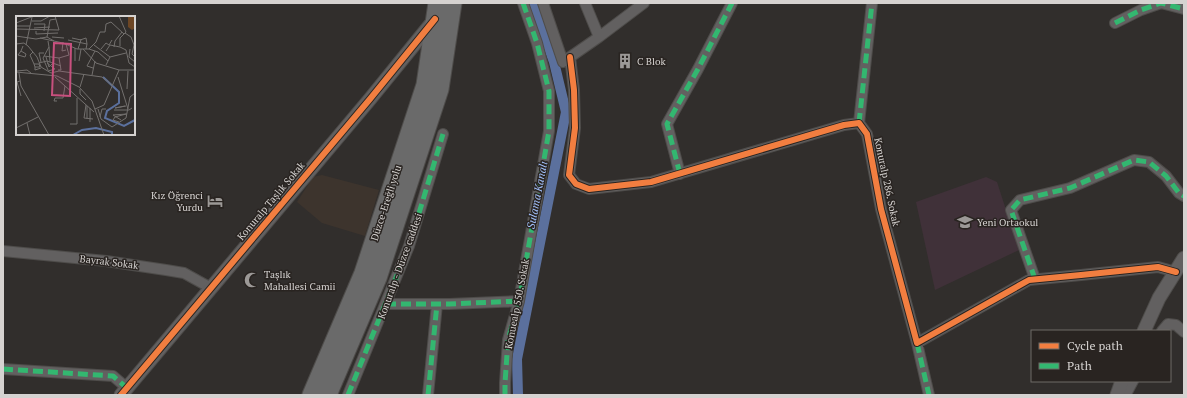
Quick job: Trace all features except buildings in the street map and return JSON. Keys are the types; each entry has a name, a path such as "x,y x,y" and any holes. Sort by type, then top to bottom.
{"highway":[{"name":"Düzce-Ereğli yolu","path":"328,395 378,278 437,96 453,3"},
{"name":"Düzce-Ereğli yolu","path":"311,395 366,265 424,85 436,11"}],"street":[{"name":"Konuealp 550. Sokak","path":"505,395 508,340 519,301 549,131 549,92 538,43 524,3"},
{"path":"543,3 563,62 644,3"},
{"path":"585,3 599,37"},
{"path":"680,174 667,124 698,69 732,3"},
{"path":"570,57 574,90 575,128 568,175 576,184 589,189 651,182 844,125 859,122 872,3"},
{"path":"1115,23 1141,10 1161,4 1184,9"},
{"name":"Konuralp Taşlık Sokak","path":"124,391 370,99 436,11"},
{"name":"Konuralp 286. Sokak","path":"859,122 867,134 881,209 917,343 929,395"},
{"name":"Konuralp - Düzce caddesi","path":"348,395 409,246 444,134"},
{"path":"1035,279 1011,210 1020,200 1070,188 1134,160 1149,162 1166,176 1179,193 1184,196"},
{"name":"Bayrak Sokak","path":"3,251 106,261 184,273 211,288"},
{"path":"1144,330 1159,298 1184,258"},
{"path":"917,343 1029,280 1158,267 1176,272"},
{"path":"386,304 519,301"},
{"path":"428,395 437,304"},
{"path":"1163,330 1168,324 1176,325 1184,332"},
{"path":"3,370 112,376 124,391"},
{"path":"1117,395 1122,382"},
{"path":"1124,395 1132,382"}],"shaded area":[{"path":"322,175 379,190 365,236 322,223 297,202 313,177"},
{"name":"Yeni Ortaokul","path":"986,177 997,182 1019,250 935,290 916,202"}],"waterway":[{"name":"Sulama Kanalı","path":"518,395 517,359 566,112 554,62 533,3"}],"marked path":[{"path":"505,395 508,340 519,301 549,131 549,91 537,43 523,3"},
{"path":"680,174 667,124 698,69 732,3"},
{"path":"859,123 872,3"},
{"path":"1115,23 1141,10 1161,3 1184,9"},
{"path":"348,395 409,246 443,134"},
{"path":"1035,279 1011,210 1020,200 1070,188 1134,160 1149,162 1166,176 1179,193 1184,196"},
{"path":"386,304 449,304 519,301"},
{"path":"428,395 437,304"},
{"path":"917,343 929,395"},
{"path":"3,369 113,376 127,388"}],"cycle path":[{"path":"121,395 370,99 435,19"},
{"path":"570,57 574,90 575,128 569,175 576,184 589,189 651,182 844,125 859,123 867,134 881,209 917,343 1029,280 1158,267 1176,272"}],"place":[{"name":"C Blok","path":"625,61"},
{"name":"Kız Öğrenci Yurdu","path":"215,201"},
{"name":"Yeni Ortaokul","path":"965,222"},
{"name":"Taşlık Mahallesi Camii","path":"252,280"}]}
